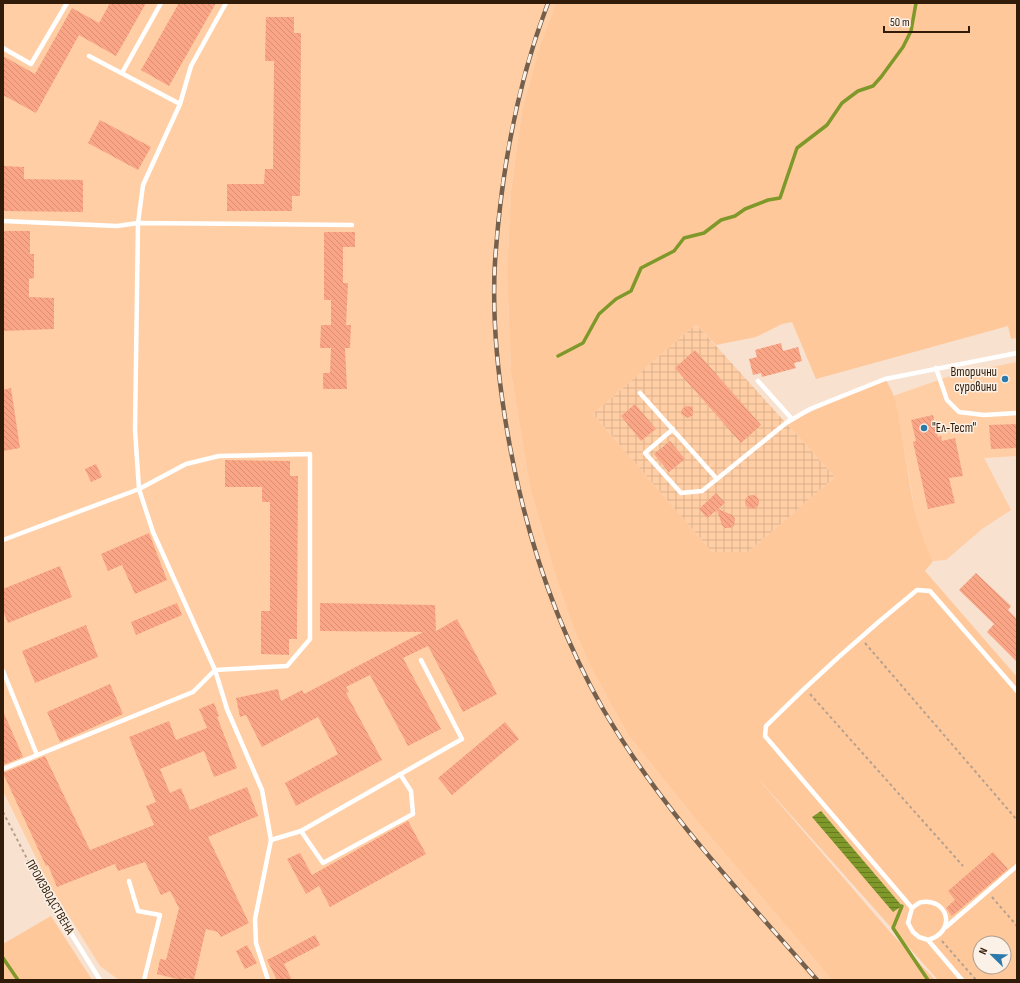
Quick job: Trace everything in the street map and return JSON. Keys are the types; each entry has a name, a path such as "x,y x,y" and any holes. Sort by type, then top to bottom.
{"lane":[{"path":"3,48 31,64 67,3"},
{"path":"122,73 161,3"},
{"path":"226,3 191,66 180,104 143,185 138,223 135,430 139,489 153,532 215,670 227,709 262,790 271,840 255,919 256,943 268,980"},
{"path":"89,56 180,104"},
{"path":"3,221 117,226 138,223 352,225"},
{"path":"673,429 645,453 680,492 702,491 792,419 810,409 884,379 1017,353"},
{"path":"936,368 947,400 959,412 984,415 1017,413"},
{"path":"758,381 792,419"},
{"path":"640,392 717,479"},
{"path":"3,540 139,489 186,464 219,456 310,454 310,639 287,666 215,670 193,692 3,769"},
{"path":"912,908 765,736 766,726 804,687 859,637 917,590 930,591 1017,691"},
{"path":"271,840 301,831 462,739 421,660"},
{"path":"3,671 38,755"},
{"path":"301,831 323,863 413,814 411,791 400,774"},
{"path":"928,940 938,937 945,928 1017,866"},
{"path":"129,881 138,911 160,915 144,980"},
{"name":"ПРОИЗВОДСТВЕНА","path":"44,890 100,980"},
{"path":"945,928 947,918 942,908 933,903 922,902 912,908 908,923 913,932 919,937 928,940 962,980"}],"path":[{"path":"859,637 1017,820"},
{"path":"804,687 963,866"},
{"name":"ПРОИЗВОДСТВЕНА","path":"3,812 44,890"},
{"path":"987,892 1017,926"},
{"path":"938,937 976,980"}],"shaded area":[{"path":"3,3 556,3 540,47 522,110 511,191 507,273 511,372 530,488 552,564 595,675 628,735 698,822 832,980 119,980 100,966 49,884 3,791"},
{"path":"556,3 1017,3 1017,338 1011,339 1008,326 816,379 792,322 782,324 756,337 716,345 696,324 593,414 712,552 748,552 835,477 786,423 885,379 895,401 917,519 921,533 933,561 925,571 1017,677 1017,980 938,980 755,775 890,932 935,980 832,980 698,822 628,735 595,675 574,628 552,564 530,488 511,372 507,273 511,191 522,110 540,46"},
{"path":"696,324 835,477 748,552 712,552 593,414"},
{"path":"1017,362 1017,456 984,458 1011,510 982,529 946,560 933,561 922,541 914,506 897,409 893,396 956,374"},
{"path":"821,811 902,906 893,912 812,817"},
{"path":"51,916 92,980 3,980 3,944"}],"building":[{"path":"110,3 146,3 116,56 79,35 36,113 3,95 3,56 35,74 72,8 99,23"},
{"path":"179,3 216,3 169,86 141,70"},
{"path":"266,17 294,17 294,33 301,33 300,196 292,196 292,211 227,211 227,184 264,184 265,169 273,169 274,61 265,61"},
{"path":"100,120 151,147 138,170 88,143"},
{"path":"3,166 24,167 24,179 83,180 83,212 3,211"},
{"path":"3,231 30,231 30,254 34,254 34,278 29,279 29,297 54,298 54,329 3,331"},
{"path":"324,232 355,232 355,247 343,247 343,283 348,283 346,325 351,325 350,348 345,348 347,389 323,389 323,373 330,373 331,348 320,348 321,325 331,325 331,300 324,300"},
{"path":"781,343 783,351 798,347 802,361 794,363 796,368 762,377 761,373 753,375 749,359 757,357 755,350"},
{"path":"695,350 761,425 741,443 675,368"},
{"path":"11,388 20,448 3,451 3,390"},
{"path":"635,404 656,429 641,441 621,416"},
{"path":"686,406 693,407 693,415 688,418 681,414 682,409"},
{"path":"933,415 938,437 941,436 942,441 955,438 963,476 949,478 955,503 928,509 913,442 916,441 911,420"},
{"path":"1017,424 1017,448 991,449 989,425"},
{"path":"670,441 685,459 669,472 654,454"},
{"path":"225,460 290,461 290,476 298,476 297,639 289,639 289,655 261,654 261,611 270,611 270,502 262,502 262,487 225,487"},
{"path":"96,464 102,477 91,482 85,469"},
{"path":"716,493 725,503 718,509 732,515 735,519 734,526 730,528 725,528 722,525 717,510 707,518 699,509"},
{"path":"749,495 755,495 759,499 759,505 755,509 749,509 745,505 745,499"},
{"path":"149,533 167,580 135,594 122,565 108,571 101,554"},
{"path":"60,566 72,597 8,623 3,611 3,589"},
{"path":"976,573 1011,606 1008,610 1017,619 1017,662 987,632 994,624 959,590"},
{"path":"177,603 182,615 136,635 131,622"},
{"path":"320,603 435,605 436,631 457,619 497,694 463,712 428,646 403,658 441,729 408,746 370,675 346,687 349,692 346,693 382,760 296,806 285,783 338,754 318,717 262,747 246,715 240,717 236,698 278,689 281,701 302,690 304,694 423,632 320,631"},
{"path":"86,625 98,657 35,683 22,651"},
{"path":"110,684 123,714 60,742 47,712"},
{"path":"214,703 219,716 217,717 237,768 214,777 204,751 160,769 170,793 181,788 190,810 247,787 258,816 208,837 249,923 221,937 218,932 206,929 194,980 184,978 184,980 181,980 157,974 160,959 166,960 179,908 170,891 161,895 145,862 118,871 115,864 57,887 48,865 46,866 3,773 45,756 90,850 154,825 146,806 156,802 129,737 169,721 176,740 207,728 199,709"},
{"path":"3,711 23,757 3,765"},
{"path":"505,722 519,739 452,795 438,778"},
{"path":"408,821 426,854 330,907 319,886 306,894 287,859 300,853 312,875"},
{"path":"993,852 1008,869 952,916 946,908 955,900 948,891"},
{"path":"315,935 320,945 284,964 292,980 277,980 267,960"},
{"path":"247,945 257,963 245,969 236,951"}],"waterway":[{"path":"558,356 583,343 599,314 616,299 631,291 641,268 674,251 684,238 704,233 721,220 735,216 745,209 768,200 780,198 797,148 827,125 842,103 858,91 873,86 881,77 903,47 911,31 916,3"},
{"path":"902,906 893,928 928,980"},
{"path":"3,958 18,980"}],"railway":[{"path":"548,3 527,66 512,130 501,195 494,281 496,340 502,399 512,456 530,531 541,568 568,640 603,709 626,746 676,816 731,882 817,980"}],"place":[{"name":"Вторични суровини","path":"1005,379"},
{"name":"\"Ел-Тест\"","path":"924,428"}]}
